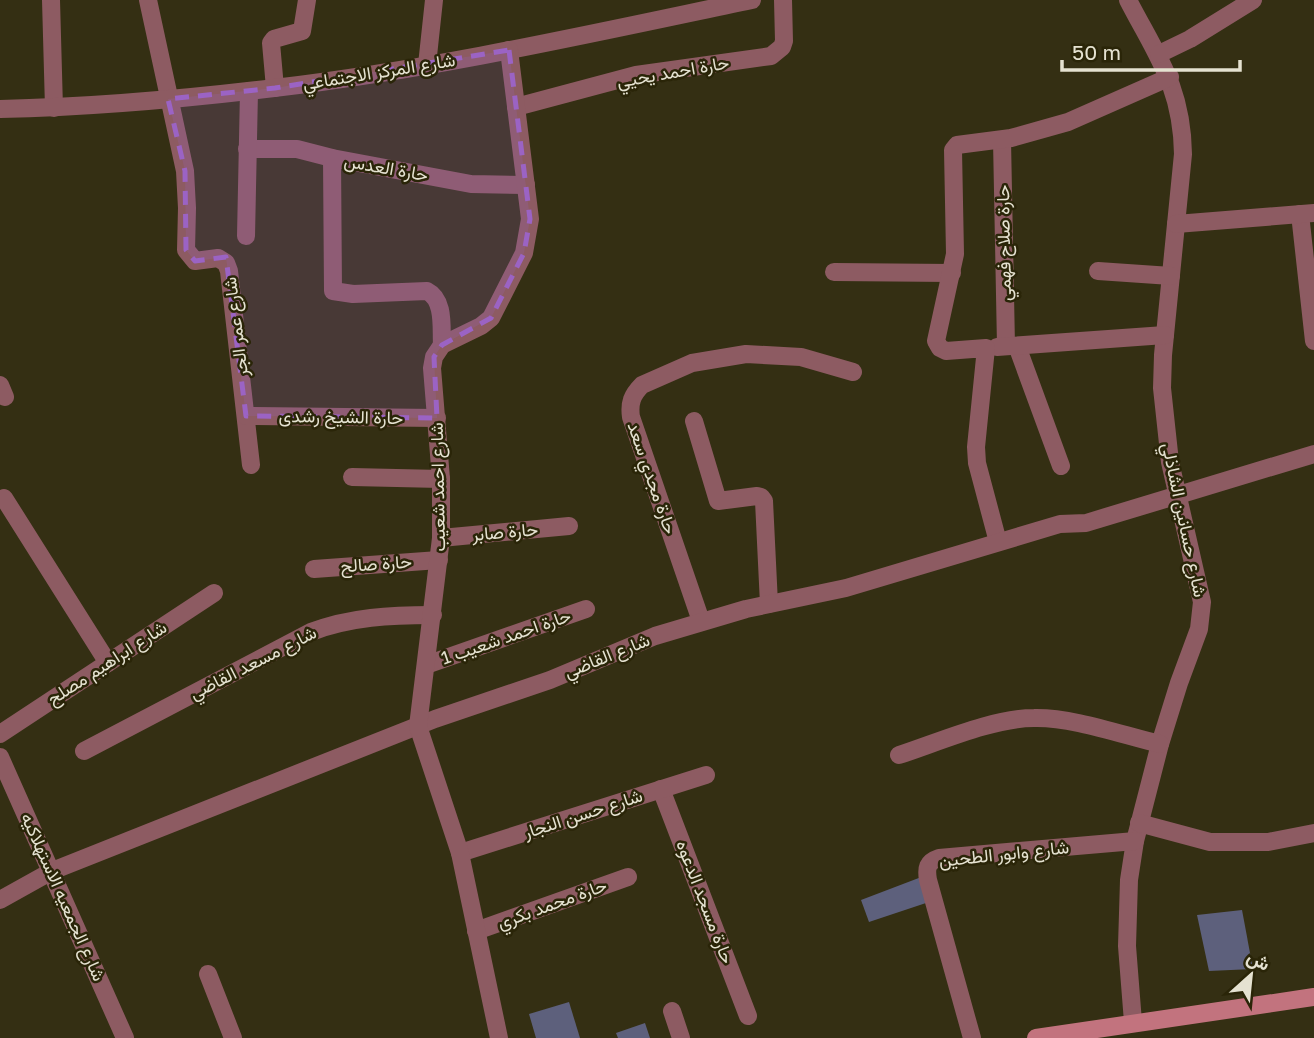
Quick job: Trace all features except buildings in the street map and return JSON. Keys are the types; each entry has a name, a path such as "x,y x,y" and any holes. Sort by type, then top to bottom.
{"main road":[{"path":"1036,1038 1314,997"}],"street":[{"path":"51,0 54,108"},
{"path":"148,0 168,99"},
{"path":"275,88 271,43 274,39 302,31 307,0"},
{"path":"427,65 434,0"},
{"name":"شارع المركز الاجتماعي","path":"0,109 54,108 275,88 509,50 752,0"},
{"name":"حارة احمد يحيي","path":"516,107 636,75 771,56 782,47 784,41 783,0"},
{"name":"شارع حسانين الشاذلي","path":"1128,0 1170,77 1183,134 1163,355 1164,412 1170,462 1202,602 1199,629 1160,744 1137,832 1129,880 1127,946 1133,1022"},
{"path":"1159,54 1190,39 1253,0"},
{"path":"442,345 481,326 491,318 524,253 530,219 509,50"},
{"path":"1165,335 946,351 937,345 936,337 951,272 955,232 953,150 957,145 1002,140 1068,122 1170,77"},
{"path":"246,236 249,91"},
{"name":"شارع عمر الجر","path":"168,99 178,134 184,171 187,250 195,261 218,258 228,266 251,465"},
{"name":"حارة صلاح فهمي","path":"1002,140 1011,346 1061,466"},
{"name":"حارة العدس","path":"247,149 296,149 471,184 526,185"},
{"name":"شارع احمد شعيب","path":"332,158 333,291 353,294 427,291 432,293 439,305 442,345 434,357 432,368 441,478 442,538 418,726 460,853 499,1038"},
{"path":"1176,224 1307,214 1314,341"},
{"path":"1098,271 1171,276"},
{"path":"834,272 951,272"},
{"path":"986,348 976,447 977,463 998,542"},
{"name":"حارة مجدي سعد","path":"701,621 631,417 631,399 642,385 692,363 746,354 801,357 853,372"},
{"name":"حارة الشيخ رشدى","path":"246,416 437,418"},
{"path":"694,421 718,501 757,496 764,501 769,604"},
{"name":"شارع القاضي","path":"0,900 52,871 418,726 550,680 655,636 769,604 846,589 1060,524 1086,523 1314,454"},
{"path":"352,477 441,478"},
{"path":"4,498 108,663"},
{"name":"حارة صابر","path":"442,538 569,526"},
{"name":"حارة صالح","path":"314,569 439,560"},
{"name":"شارع ابراهيم مصلح","path":"0,734 214,593"},
{"name":"حارة احمد شعيب 1","path":"426,665 586,609"},
{"name":"شارع مسعد القاضي","path":"84,751 310,632 367,618 433,615"},
{"path":"899,755 1010,719 1059,720 1160,744"},
{"name":"شارع الجمعيه الاستهلاكيه","path":"0,757 125,1038"},
{"name":"شارع حسن النجار","path":"460,853 706,775"},
{"name":"حارة مسجد الدعوه","path":"661,789 748,1016"},
{"path":"1137,832 1210,842 1268,842 1314,832"},
{"name":"شارع وابور الطحين","path":"972,1038 928,880 928,865 931,861 1137,832"},
{"name":"حارة محمد بكري","path":"477,931 628,877"},
{"path":"208,974 233,1038"},
{"path":"672,1011 681,1038"}],"highlighted area":[{"path":"509,50 530,219 524,253 491,318 442,345 434,357 437,418 246,416 226,257 195,261 186,250 185,171 168,99 275,88"}]}
